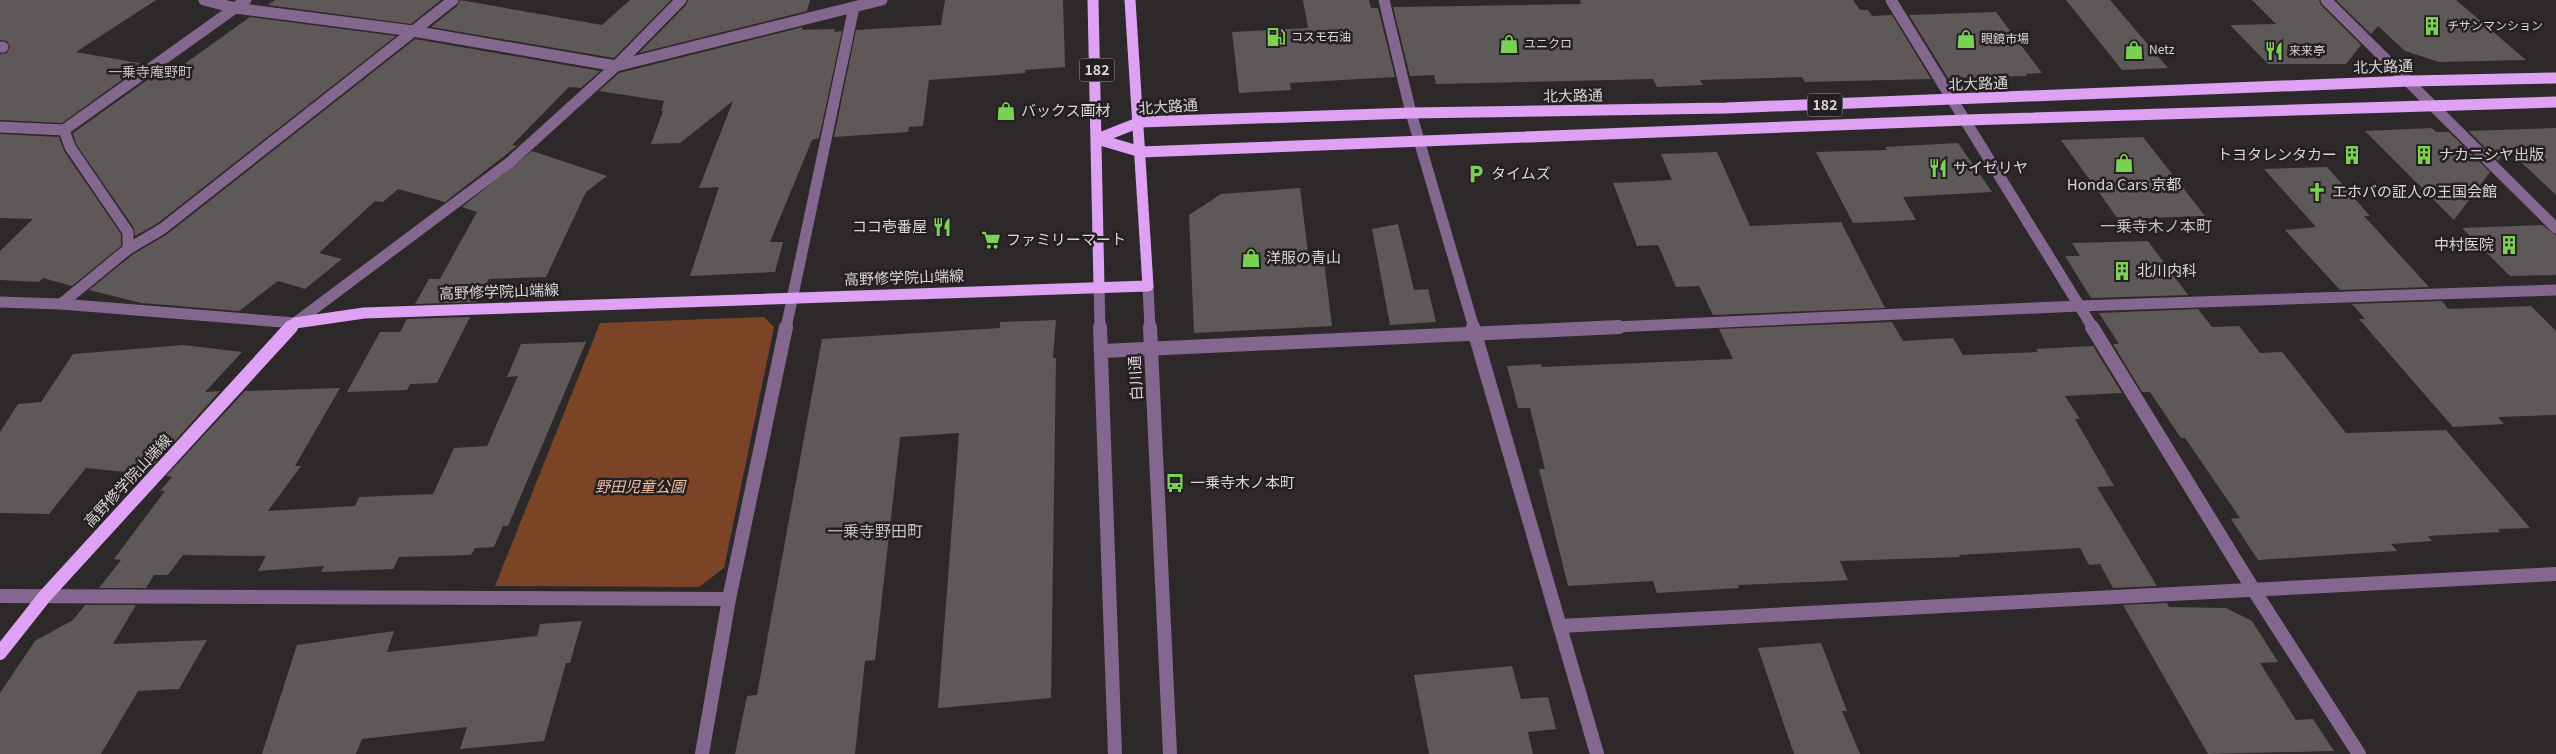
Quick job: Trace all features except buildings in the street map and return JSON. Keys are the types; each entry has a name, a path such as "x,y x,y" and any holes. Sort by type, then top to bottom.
{"main road":[{"name":"182","path":"1094,0 1098,82 1097,139 1142,152 1965,120 2556,102"},
{"name":"白川通","path":"1130,0 1142,152 1148,286"},
{"name":"北大路通","path":"1097,139 1140,122 1954,101 2410,81 2556,78"},
{"path":"1097,139 1096,206 1099,287"},
{"name":"高野修学院山端線","path":"0,653 44,596 295,323 364,313 1148,286"}],"street":[{"path":"204,0 234,8 413,31 616,66 882,0"},
{"path":"0,127 64,130 246,0"},
{"path":"61,304 128,249 162,229 453,0"},
{"path":"0,302 61,304 295,323 508,163 616,66 681,0"},
{"path":"1384,0 1411,114 1597,754"},
{"path":"1891,0 2253,589 2359,754"},
{"path":"2326,0 2410,81 2431,105 2556,228"},
{"path":"702,754 729,599 854,7"},
{"path":"64,130 70,147 128,232 128,249"},
{"name":"白川通","path":"1148,286 1170,754"},
{"path":"1099,287 1115,754"},
{"path":"1102,351 2078,306 2556,290"},
{"path":"1560,626 2556,574"},
{"path":"0,596 729,599"}],"green space":[{"name":"野田児童公園","path":"764,317 774,327 724,568 699,587 495,586 600,323"}],"place":[{"name":"チサンマンション","path":"2432,26"},
{"name":"コスモ石油","path":"1276,37"},
{"name":"眼鏡市場","path":"1966,39"},
{"name":"ユニクロ","path":"1509,44"},
{"name":"Netz","path":"2134,50"},
{"name":"来来亭","path":"2274,51"},
{"name":"バックス画材","path":"1006,111"},
{"name":"トヨタレンタカー","path":"2352,155"},
{"name":"ナカニシヤ出版","path":"2424,155"},
{"name":"Honda Cars 京都","path":"2124,163"},
{"name":"サイゼリヤ","path":"1938,168"},
{"name":"タイムズ","path":"1476,174"},
{"name":"エホバの証人の王国会館","path":"2317,192"},
{"name":"ココ壱番屋","path":"942,227"},
{"name":"ファミリーマート","path":"991,240"},
{"name":"中村医院","path":"2509,245"},
{"name":"洋服の青山","path":"1251,258"},
{"name":"北川内科","path":"2122,271"},
{"name":"一乗寺木ノ本町","path":"1175,483"}],"district":[{"name":"一乗寺庵野町","path":"150,72"},
{"name":"一乗寺木ノ本町","path":"2156,226"},
{"name":"一乗寺野田町","path":"875,531"}]}
